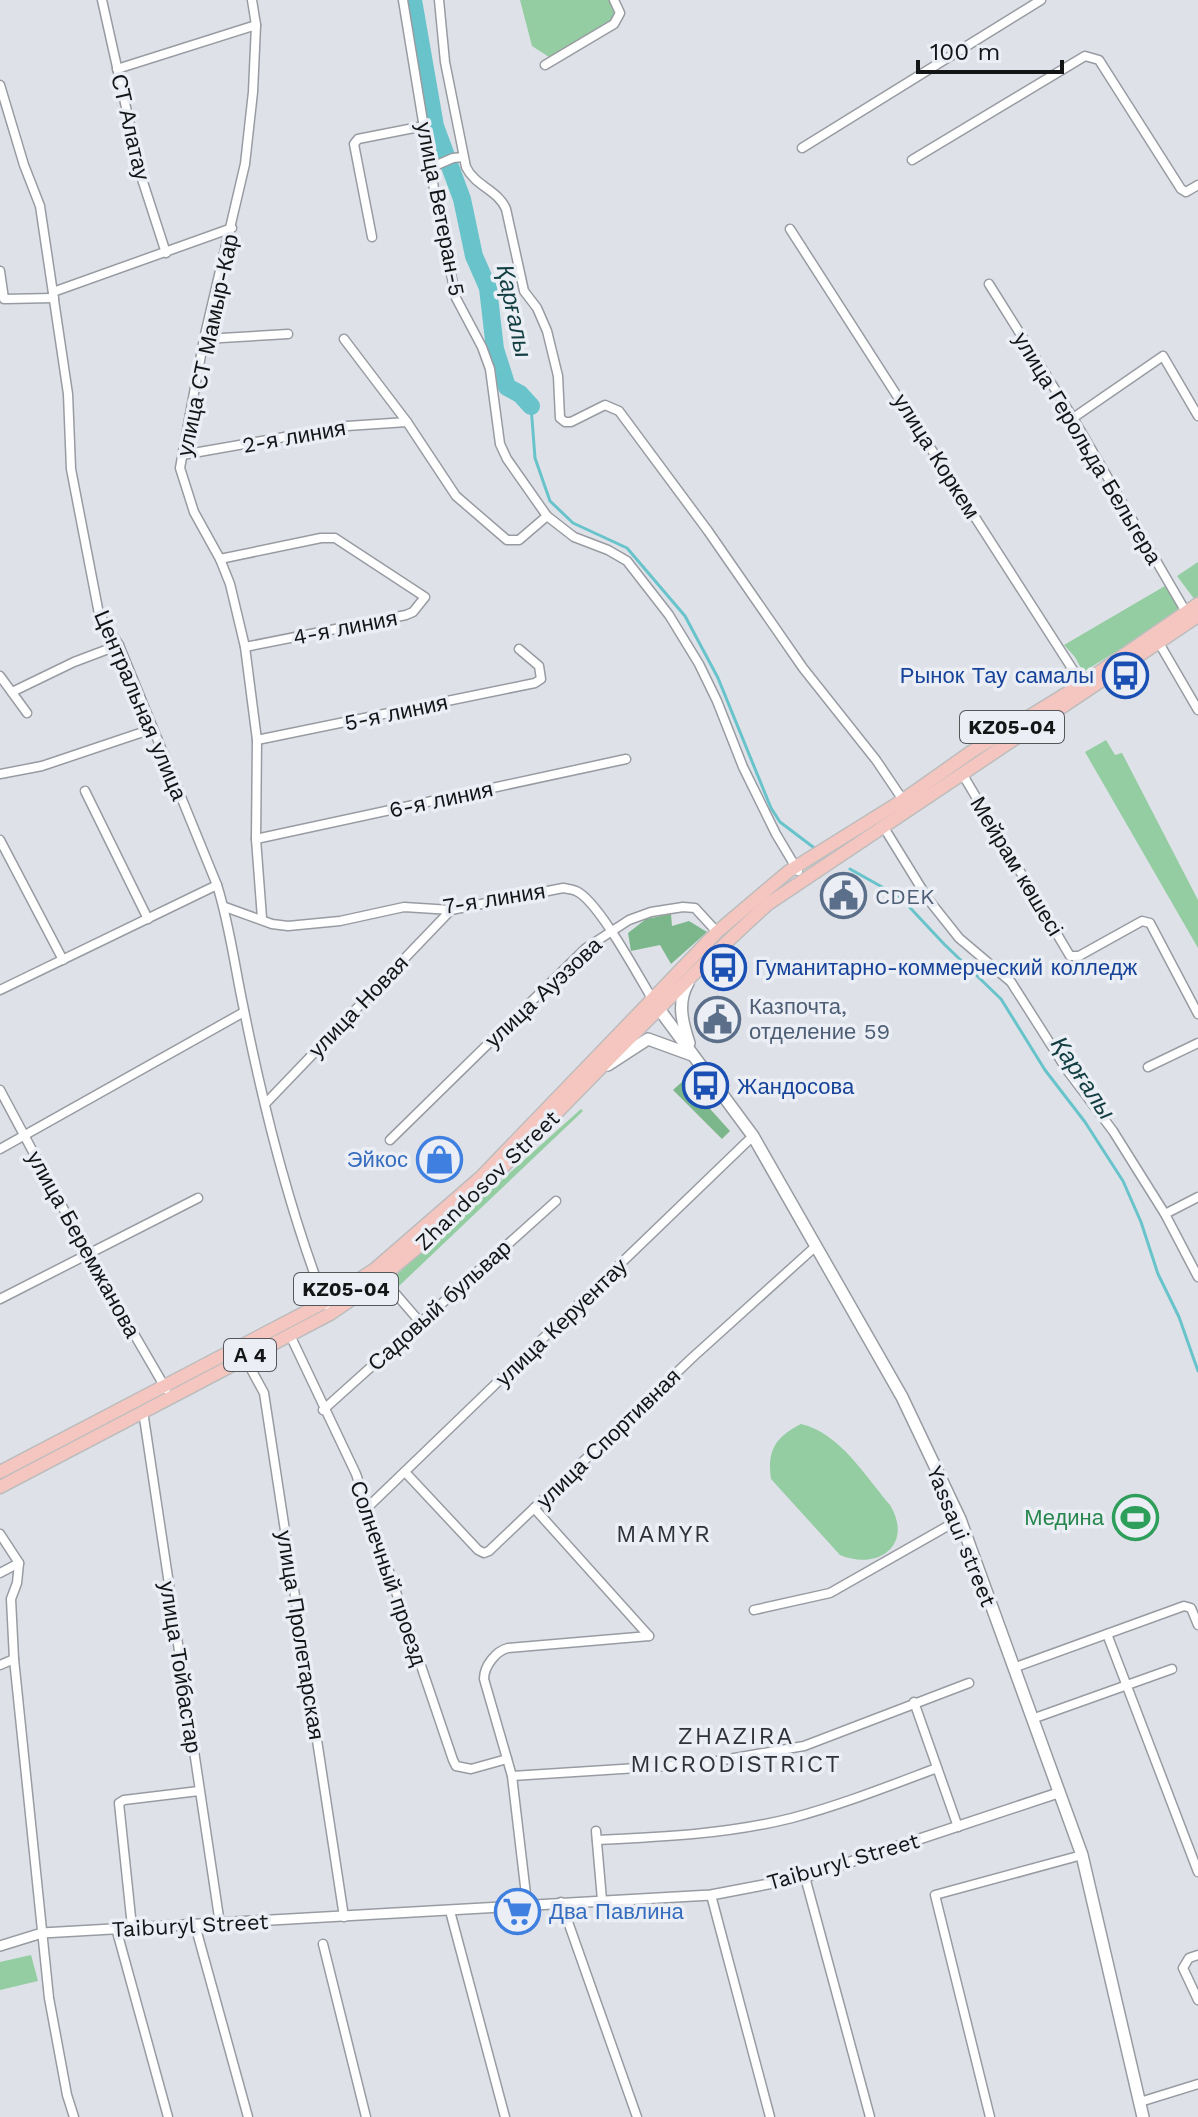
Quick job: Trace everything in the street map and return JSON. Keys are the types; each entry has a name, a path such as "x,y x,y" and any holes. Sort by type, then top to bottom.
{"main road":[{"name":"KZ05-04","path":"656,1004 717,932 795,867 838,856 1162,648 1194,616 1198,604"},
{"name":"KZ05-04","path":"656,1004 768,904 803,878 825,848 903,800 971,752 1194,616"},
{"path":"693,1055 683,1027 683,993 706,960"},
{"name":"Zhandosov Street","path":"0,1472 167,1391 382,1278 481,1189 644,1024 656,1004"},
{"name":"Zhandosov Street","path":"0,1487 143,1411 167,1391 290,1335 328,1308 481,1177 656,1004"},
{"name":"Yassaui street","path":"656,1004 753,1136 902,1397 960,1519 1082,1855 1143,2117"},
{"path":"600,1069 648,1039 693,1055"}],"street":[{"name":"СТ Алатау","path":"102,0 142,179 166,253"},
{"name":"улица СТ Мамыр-Кар","path":"252,0 256,25 245,164 204,339 180,468 194,512 230,584 245,647 257,740 256,839 262,918"},
{"name":"улица Ветеран-5","path":"403,0 430,168 456,298 490,369 500,444 547,516 574,537 627,561 669,615 711,688 743,767 803,878"},
{"path":"439,0 445,62 463,143 458,158"},
{"path":"545,65 614,24 620,13 614,0"},
{"path":"802,148 1024,4 1041,0"},
{"path":"117,69 256,25"},
{"path":"912,160 1085,56 1091,56 1099,60 1181,189 1186,192 1198,185"},
{"name":"Центральная улица","path":"0,85 40,206 68,394 71,469 99,614 119,645 225,907 244,1012 266,1103 300,1232 328,1308"},
{"path":"372,237 354,144 358,139 424,126"},
{"path":"430,168 458,158"},
{"path":"458,158 470,176 498,197 506,209 524,291 537,308 547,331 558,376 560,418 571,422 605,405 619,411 708,531 803,668 876,760 903,800"},
{"path":"0,271 4,299 54,295 232,228"},
{"name":"улица Коркем","path":"790,229 1082,684"},
{"name":"улица Герольда Бельгера","path":"989,284 1194,616"},
{"path":"204,339 288,334"},
{"path":"344,339 407,422 456,496 507,540 519,540 547,516"},
{"path":"1073,418 1163,356 1198,416"},
{"name":"2-я линия","path":"182,455 347,426 407,422"},
{"name":"4-я линия","path":"220,559 321,538 335,538 425,597 418,607 406,615 245,647"},
{"path":"12,692 74,662 119,645"},
{"path":"1162,648 1198,710"},
{"name":"5-я линия","path":"257,740 535,683 541,679 539,666 519,649"},
{"path":"0,676 27,713"},
{"path":"0,774 42,766 152,729"},
{"name":"6-я линия","path":"256,839 626,759"},
{"name":"Мейрам көшесі","path":"963,775 1070,956 1079,956 1142,921 1150,923 1198,1014"},
{"path":"85,791 148,919"},
{"path":"883,826 928,899 959,938 1011,982 1067,1070 1113,1131 1165,1214 1198,1277"},
{"path":"0,840 63,960"},
{"path":"0,990 217,885"},
{"name":"7-я линия","path":"225,907 272,924 288,926 340,921 404,907 451,910 563,888 577,891 611,930 656,1004"},
{"name":"улица Ауэзова","path":"390,1140 586,948 611,930 651,912 683,907 695,908 717,932"},
{"name":"улица Новая","path":"266,1103 451,910"},
{"path":"0,1149 244,1012"},
{"path":"1148,1067 1198,1043"},
{"name":"улица Беремжанова","path":"0,1090 87,1253 167,1391"},
{"name":"улица Керуентау","path":"368,1507 753,1136"},
{"path":"1165,1214 1198,1197"},
{"path":"0,1299 198,1198"},
{"name":"Садовый бульвар","path":"323,1410 556,1201"},
{"name":"улица Спортивная","path":"405,1472 478,1550 484,1553 489,1551 816,1246"},
{"path":"382,1278 420,1322"},
{"name":"Солнечный проезд","path":"290,1335 356,1474 456,1766 471,1769 507,1759"},
{"name":"улица Пролетарская","path":"245,1358 264,1393 344,1917"},
{"name":"улица Тойбастар","path":"143,1411 220,1924"},
{"path":"527,1903 512,1776 484,1675 502,1649 649,1636 534,1508"},
{"path":"754,1610 830,1593 960,1519"},
{"path":"0,1534 19,1563 10,1616 14,1659 49,1998 74,2117"},
{"path":"0,1573 19,1563"},
{"path":"1013,1668 1184,1606 1191,1608 1198,1625"},
{"path":"1107,1634 1198,1872"},
{"path":"0,1665 14,1659"},
{"path":"1032,1719 1172,1669"},
{"path":"512,1776 700,1764 804,1746 969,1683"},
{"path":"914,1702 958,1827"},
{"path":"602,1900 597,1836 708,1834 770,1823 847,1801 937,1768"},
{"path":"132,1927 119,1803 199,1791"},
{"name":"Taiburyl Street","path":"0,1946 42,1933 450,1911 527,1903 711,1895 805,1877 1058,1793"},
{"path":"990,2117 935,1895 1082,1855"},
{"path":"805,1877 870,2117"},
{"path":"711,1895 770,2117"},
{"path":"561,1902 637,2117"},
{"path":"450,1911 505,2117"},
{"path":"195,1925 248,2117"},
{"path":"116,1928 168,2117"},
{"path":"323,1944 366,2117"},
{"path":"1198,1955 1189,1958 1183,1968 1198,2000"},
{"path":"1140,2102 1198,2084"}],"green space":[{"path":"520,0 610,0 614,6 614,18 549,57 532,46"},
{"path":"1198,562 1198,597 1195,600 1177,576"},
{"path":"1170,583 1185,609 1083,672 1064,645"},
{"path":"1106,740 1115,755 1122,753 1198,900 1198,948 1085,752"},
{"path":"671,914 672,926 689,921 707,932 671,964 660,945 631,951 628,933 646,919"},
{"path":"684,1080 730,1131 722,1139 673,1090"},
{"path":"581,1109 583,1111 399,1286 394,1277"},
{"path":"801,1424 828,1436 840,1446 890,1505 898,1532 895,1543 879,1557 867,1560 840,1555 771,1479 770,1460 775,1446 785,1434"},
{"path":"31,1955 38,1981 0,1990 0,1962"}],"waterway":[{"name":"Қарғалы","path":"413,0 435,126 462,199 474,256 488,288 495,349 507,387 520,394 531,406"},
{"name":"Қарғалы","path":"531,406 535,458 550,501 573,523 627,548 685,616 718,678 771,808 780,822 817,850"},
{"name":"Қарғалы","path":"850,869 900,897 1001,999 1045,1070 1085,1122 1123,1181 1198,1371"}],"place":[{"name":"Рынок Тау самалы","path":"1125,675"},
{"name":"CDEK","path":"844,896"},
{"name":"Гуманитарно-коммерческий колледж","path":"724,967"},
{"name":"Казпочта, отделение 59","path":"718,1019"},
{"name":"Жандосова","path":"706,1086"},
{"name":"Эйкос","path":"439,1159"},
{"name":"Медина","path":"1135,1517"},
{"name":"Два Павлина","path":"518,1911"}],"district":[{"name":"MAMYR","path":"664,1534"},
{"name":"ZHAZIRA MICRODISTRICT","path":"736,1750"}]}
